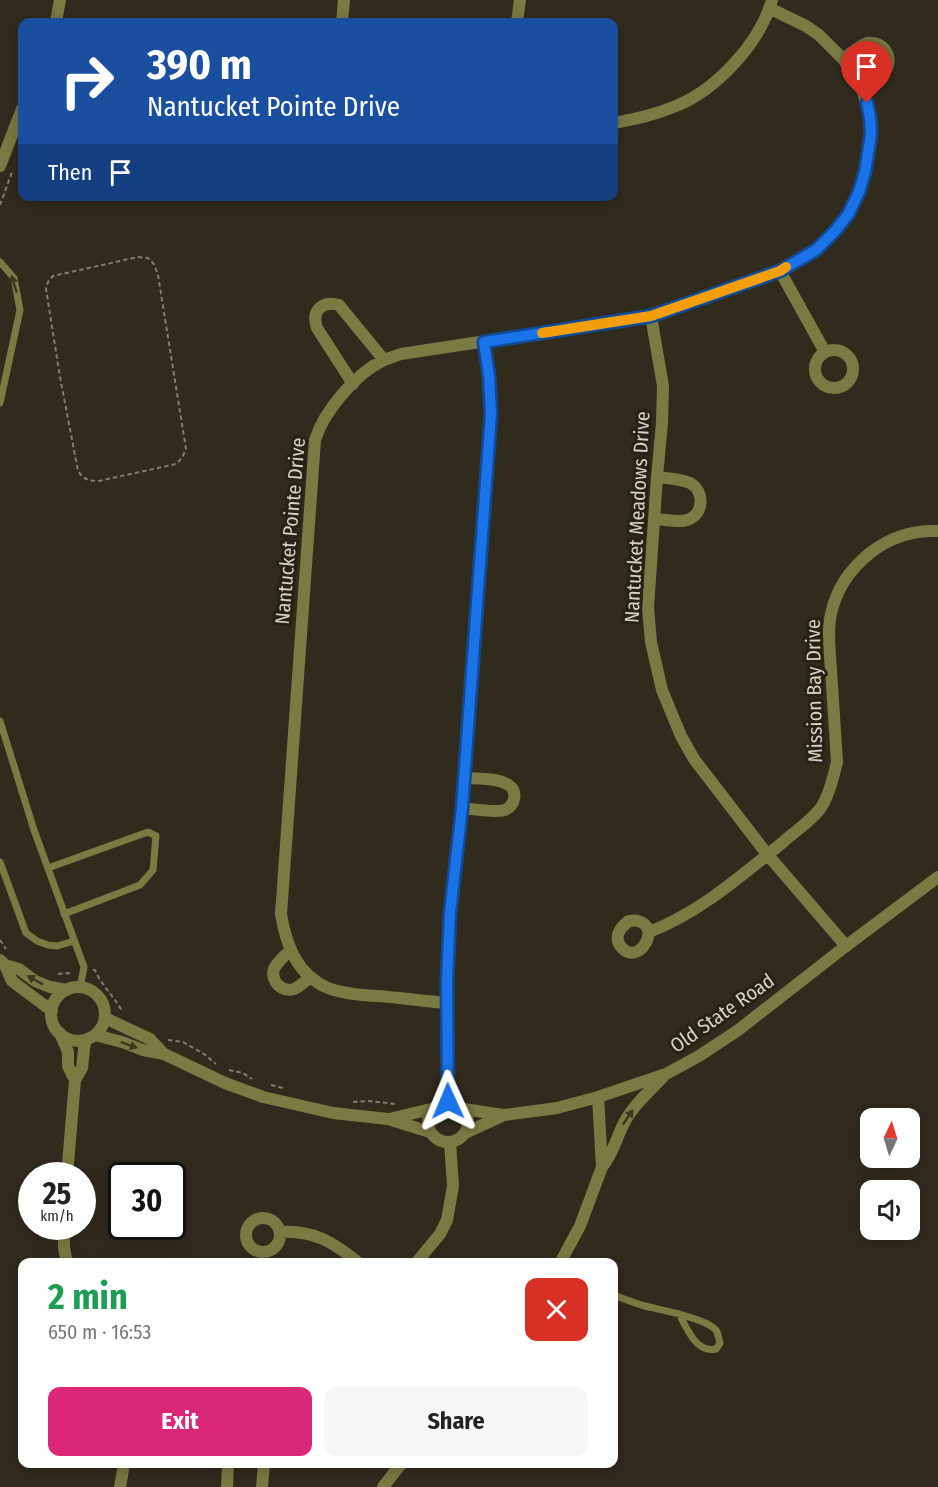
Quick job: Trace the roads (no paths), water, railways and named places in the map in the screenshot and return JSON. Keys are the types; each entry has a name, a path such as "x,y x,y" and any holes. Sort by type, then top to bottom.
{"street":[{"path":"57,18 60,0"},
{"path":"342,18 344,0"},
{"path":"518,18 520,0"},
{"path":"618,122 647,117 678,105 708,87 732,66 752,42 770,4"},
{"name":"Nantucket Pointe Drive","path":"447,1003 351,994 329,988 310,978 290,950 280,914 315,440 319,427 333,404 352,384 367,370 384,360 401,354 651,316 780,271 816,250 849,213 859,192 865,172 871,134 870,117 861,85 843,59 819,35 770,4"},
{"path":"843,59 867,44 875,43 885,49 889,62 887,68 879,76 861,85"},
{"path":"0,166 18,119"},
{"path":"780,271 825,352"},
{"path":"352,384 314,321 321,306 328,303 339,305 384,360"},
{"name":"Nantucket Meadows Drive","path":"651,316 663,386 648,608 651,642 662,690 681,736 694,759 768,854 846,946"},
{"path":"448,1101 447,959 462,808 491,414 484,342"},
{"path":"654,519 686,520 698,512 701,503 698,490 693,485 657,477"},
{"name":"Mission Bay Drive","path":"649,932 669,925 711,898 768,854 820,809 828,794 837,762 830,616 837,594 861,560 881,544 906,534 938,531"},
{"path":"462,808 503,811 512,805 514,798 512,788 504,782 464,778"},
{"name":"Old State Road","path":"504,1115 557,1108 598,1097 666,1074 699,1056 737,1032 938,877"},
{"path":"290,950 275,967 273,977 275,982 281,988 291,990 310,978"},
{"path":"4,959 35,981 50,987 86,988 101,1000 105,1008 102,1027 90,1038 82,1068 75,1080 69,1162"},
{"path":"4,959 12,981 52,1011"},
{"path":"74,989 59,995 52,1011 55,1027 66,1038 74,1041 90,1038 122,1042 143,1050 164,1054 225,1083 263,1096 333,1113 388,1119 430,1132"},
{"path":"105,1018 150,1039 164,1054"},
{"path":"60,1033 68,1052 68,1066 75,1080"},
{"path":"563,1258 580,1226 602,1167 610,1158 624,1123 640,1100 666,1074"},
{"path":"598,1097 602,1167"},
{"path":"448,1101 464,1109 468,1127 456,1141 443,1142 436,1139 430,1132 428,1115 436,1105 448,1101"},
{"path":"388,1119 431,1109"},
{"path":"464,1109 504,1115"},
{"path":"465,1132 504,1115"},
{"path":"420,1258 440,1234 447,1220 453,1186 450,1142"},
{"path":"280,1232 294,1231 314,1235 340,1248 353,1258"},
{"path":"64,1240 66,1258"},
{"path":"120,1487 123,1468"},
{"path":"226,1487 228,1468"},
{"path":"262,1487 264,1468"},
{"path":"383,1487 398,1468"}],"lane":[{"path":"0,262 14,278 20,310 0,402"},
{"path":"0,721 3,741 84,968 74,989"},
{"path":"48,868 148,832 156,836 153,870 140,885 64,914"},
{"path":"0,862 26,933 37,942 48,945 74,941"},
{"path":"618,1297 679,1314 708,1324 716,1330 720,1343 716,1349 709,1351 700,1347 679,1314"}]}
